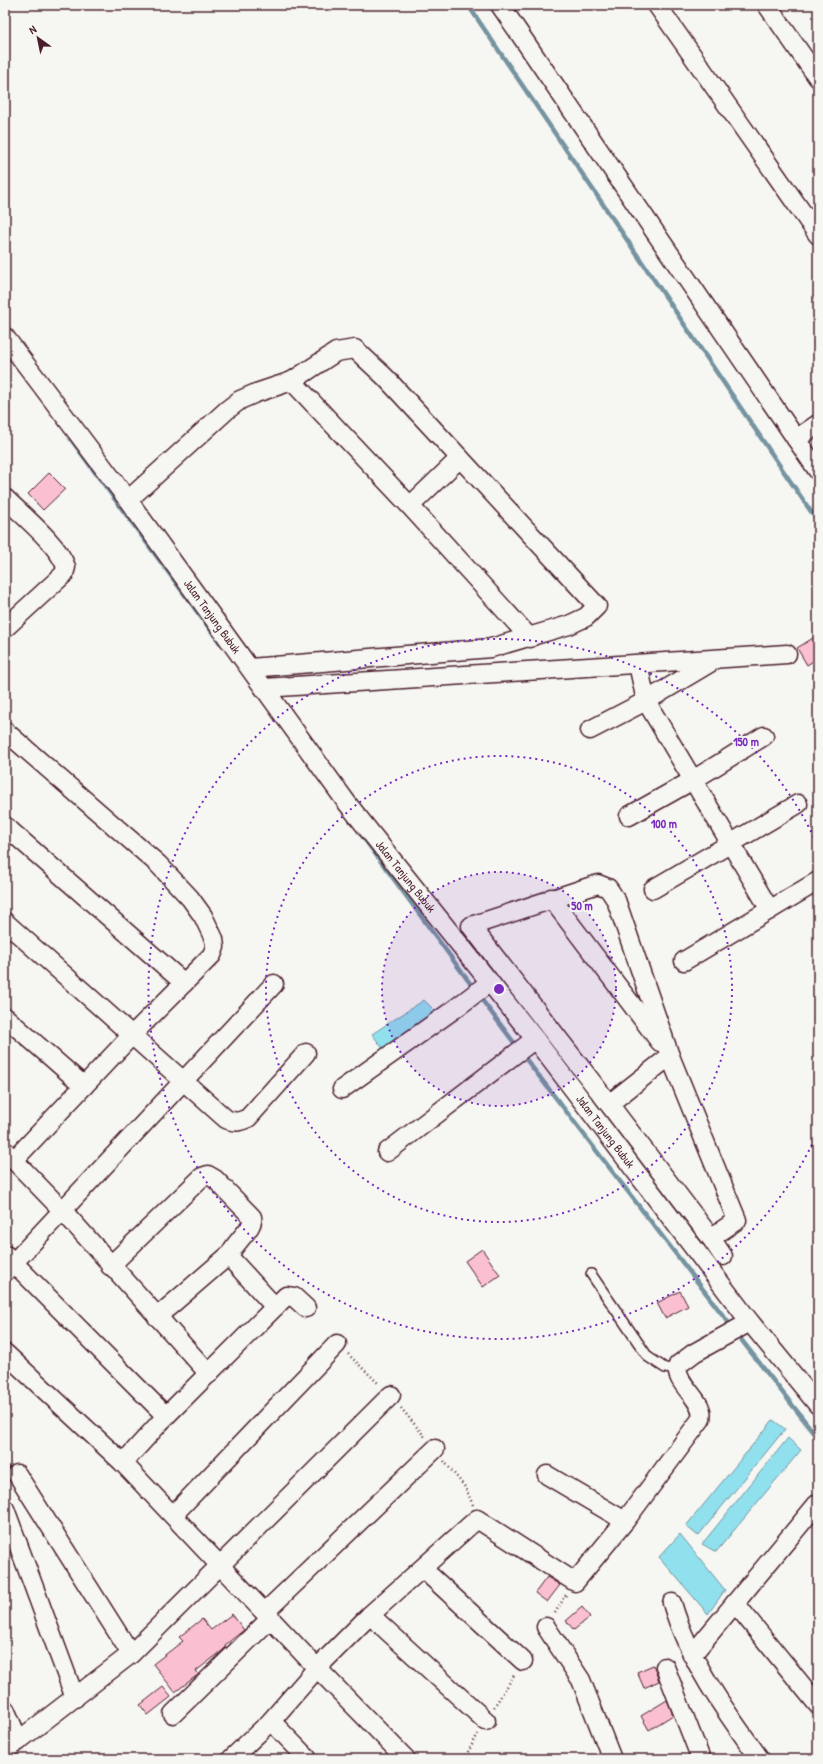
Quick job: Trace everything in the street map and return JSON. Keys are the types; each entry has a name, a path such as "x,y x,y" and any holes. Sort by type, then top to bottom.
{"street":[{"path":"500,5 818,471"},
{"path":"657,5 818,235"},
{"path":"775,8 818,78"},
{"name":"Jalan Tanjung Bubuk","path":"5,338 128,500 347,803 530,1043 589,1109 703,1259 744,1325 818,1405"},
{"path":"128,500 227,410 256,393 292,381 336,352 355,349 362,354 460,458 597,606 586,617 563,627 492,648 250,668"},
{"path":"292,381 410,506 530,638"},
{"path":"796,439 818,424"},
{"path":"410,506 460,458"},
{"path":"5,498 49,542 64,559 66,567 64,574 5,628"},
{"path":"264,688 787,654"},
{"path":"590,730 646,701 717,658"},
{"path":"638,664 646,701 770,910"},
{"path":"5,731 158,864 190,898 209,928 215,947 212,955 132,1035 84,1086 9,1156 63,1211 110,1266 209,1374"},
{"path":"630,816 693,780 764,736"},
{"path":"654,889 798,804"},
{"path":"5,826 184,983"},
{"path":"684,961 818,881"},
{"path":"703,1259 717,1248 737,1220 670,1056 612,893 608,888 598,884 551,898 471,926 606,1100 717,1248"},
{"path":"551,898 670,1056"},
{"path":"5,922 226,1118 239,1123 248,1118 306,1053"},
{"path":"166,1416 8,1263 63,1211 274,984"},
{"path":"342,1089 486,985"},
{"path":"5,1017 84,1086"},
{"path":"387,1152 530,1043"},
{"path":"589,1109 606,1100 670,1056"},
{"path":"110,1266 202,1177 208,1175 215,1178 251,1215 253,1220 252,1225 232,1246 230,1254 232,1260 275,1307"},
{"path":"157,1317 230,1254"},
{"path":"123,1463 166,1416 286,1296 292,1295 306,1308"},
{"path":"231,1759 271,1721 317,1668 370,1615 477,1519 575,1582 625,1521 701,1419 699,1408 678,1375 678,1365 684,1359 744,1325"},
{"path":"173,1515 337,1344"},
{"path":"5,1353 123,1463 317,1668 406,1759"},
{"path":"5,1709 12,1746 132,1654 219,1564 391,1395"},
{"path":"173,1714 268,1615 435,1449"},
{"path":"17,1474 132,1654"},
{"path":"547,1475 625,1521"},
{"path":"692,1655 817,1504"},
{"path":"5,1509 75,1698"},
{"path":"423,1569 523,1661"},
{"path":"672,1603 680,1629 692,1655 732,1720 760,1759"},
{"path":"735,1603 818,1705"},
{"path":"370,1615 486,1721"},
{"path":"546,1627 581,1680 612,1759"},
{"path":"665,1667 701,1759"},
{"path":"271,1721 308,1759"}],"lane":[{"path":"591,1274 648,1357 665,1368 677,1370"}],"path":[{"path":"337,1344 391,1395"}],"water":[{"path":"424,1000 440,1016 387,1054 372,1034"},
{"path":"773,1420 785,1429 698,1536 686,1526"},
{"path":"788,1438 801,1450 716,1552 702,1544"},
{"path":"680,1534 725,1590 708,1614 659,1557"}],"building":[{"path":"49,473 65,489 43,510 28,494"},
{"path":"818,635 818,658 807,665 797,648"},
{"path":"482,1249 500,1275 483,1287 465,1261"},
{"path":"680,1291 688,1306 665,1318 657,1303"},
{"path":"547,1577 560,1585 547,1602 535,1593"},
{"path":"582,1607 590,1617 574,1630 566,1621"},
{"path":"232,1614 244,1630 225,1645 226,1647 222,1651 196,1671 199,1674 175,1692 153,1664 183,1641 179,1637 202,1619 211,1630"},
{"path":"653,1665 659,1681 644,1688 637,1672"},
{"path":"163,1687 171,1697 148,1715 140,1705"},
{"path":"667,1700 673,1715 649,1730 641,1716"}],"waterway":[{"path":"468,5 818,522"},
{"path":"70,438 220,643"},
{"path":"360,833 475,990"},
{"path":"479,996 518,1048"},
{"path":"522,1054 732,1327"},
{"path":"736,1333 818,1438"}]}
